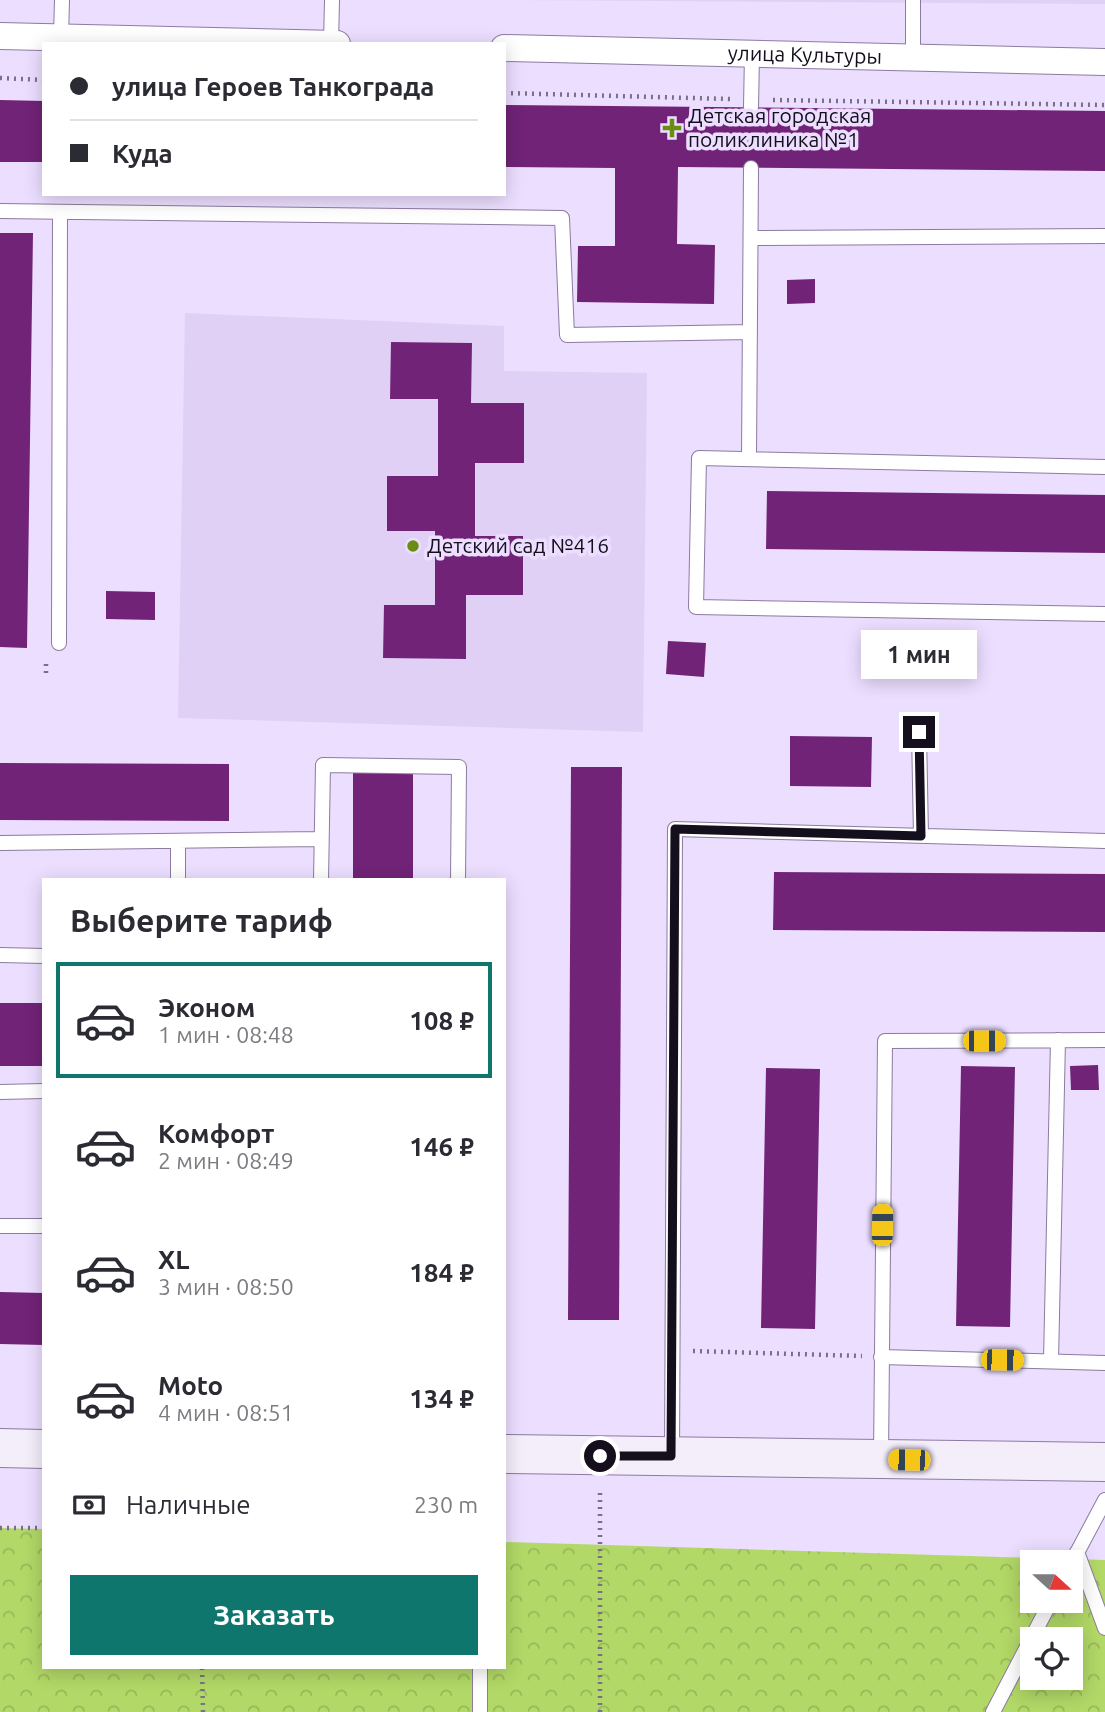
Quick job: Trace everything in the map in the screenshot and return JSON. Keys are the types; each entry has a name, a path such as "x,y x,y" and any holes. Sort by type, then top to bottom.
{"main road":[{"path":"0,1448 42,1449"},
{"path":"506,1454 1105,1462"}],"street":[{"path":"0,36 254,42"},
{"name":"улица Культуры","path":"506,48 1105,62"}],"lane":[{"path":"61,37 62,0"},
{"path":"331,42 332,0"},
{"path":"913,0 913,58"},
{"path":"751,103 752,54"},
{"path":"749,458 751,168"},
{"path":"0,211 562,218 567,335 750,332"},
{"path":"59,643 60,212"},
{"path":"751,238 1105,236"},
{"path":"1105,467 699,458 696,607 1105,614"},
{"path":"919,732 921,836"},
{"path":"321,878 323,765 459,767 458,878"},
{"path":"671,1456 674,1351 675,829 1105,841"},
{"path":"0,843 321,839"},
{"path":"178,842 178,878"},
{"path":"0,956 42,956"},
{"path":"1051,1361 1058,1040"},
{"path":"881,1459 885,1041 1105,1040"},
{"path":"0,1092 42,1091"},
{"path":"0,1226 42,1226"},
{"path":"881,1357 1105,1363"},
{"path":"1078,1550 1105,1500"},
{"path":"1083,1578 1105,1628"},
{"path":"993,1712 1044,1614"},
{"path":"480,1669 481,1712"}],"path":[{"path":"0,79 42,80"},
{"path":"506,93 751,103 1105,105"},
{"path":"674,1351 881,1357"},
{"path":"600,1456 600,1712"},
{"path":"0,1528 42,1528"},
{"path":"202,1669 203,1712"}],"shaded area":[{"path":"514,0 1105,0 1105,4"},
{"name":"Детский сад №416","path":"185,313 504,326 504,371 647,373 643,732 178,718"}],"green space":[{"path":"0,1528 42,1529 42,1669 506,1669 506,1542 1020,1557 1020,1614 1083,1614 1083,1559 1105,1560 1105,1712 0,1712"}],"building":[{"path":"0,100 42,101 42,162 0,162"},
{"path":"506,105 1105,111 1105,171 678,167 677,244 715,245 714,304 577,302 578,246 615,246 615,168 506,167"},
{"path":"0,233 33,233 27,648 0,647"},
{"path":"815,279 815,303 787,304 787,280"},
{"path":"391,342 472,343 471,403 524,403 524,463 475,463 475,536 523,536 523,595 466,595 466,659 383,658 384,605 435,605 435,531 387,531 387,476 438,476 438,399 390,399"},
{"path":"767,491 1105,495 1105,553 766,549"},
{"path":"106,591 155,592 155,620 106,619"},
{"path":"668,641 706,643 704,677 666,674"},
{"path":"790,736 872,737 871,787 790,786"},
{"path":"0,763 229,764 229,821 0,820"},
{"path":"571,767 622,767 619,1320 568,1320"},
{"path":"353,770 413,770 413,878 353,878"},
{"path":"774,872 1105,874 1105,932 773,930"},
{"path":"0,1003 42,1003 42,1066 0,1066"},
{"path":"1098,1065 1099,1090 1071,1090 1070,1066"},
{"path":"961,1066 1015,1067 1010,1327 956,1326"},
{"path":"766,1068 820,1069 815,1329 761,1328"},
{"path":"0,1292 42,1293 42,1345 0,1344"}],"place":[{"name":"Детская городская поликлиника №1","path":"672,128"},
{"name":"Детский сад №416","path":"413,546"}],"route":[{"path":"600,1456 671,1456 674,1351 675,829 921,836 919,732"}]}
